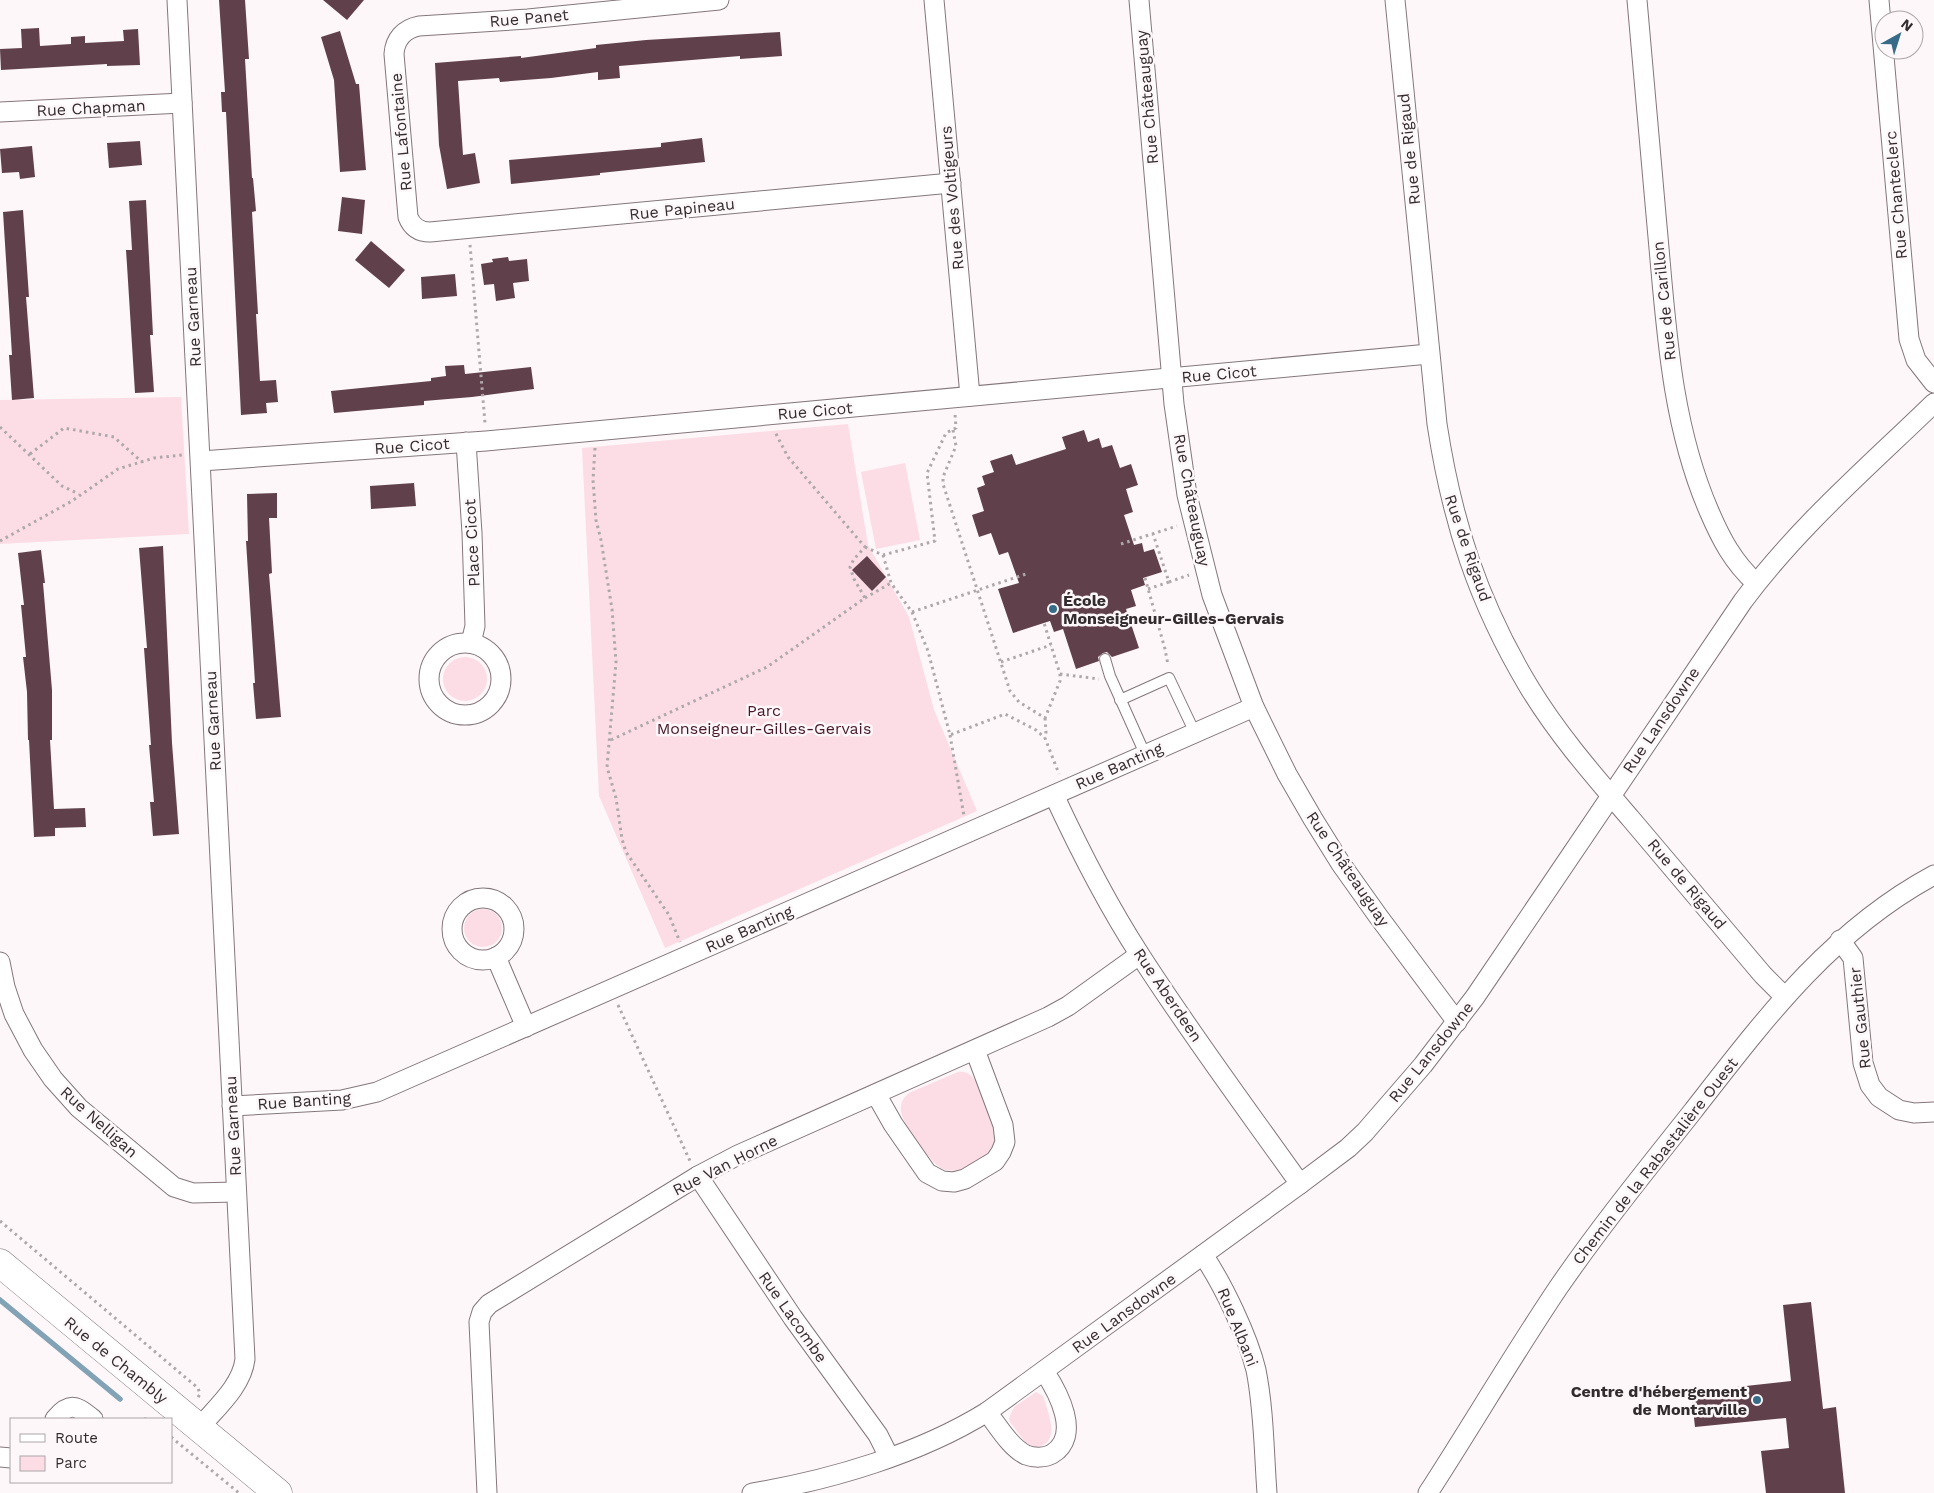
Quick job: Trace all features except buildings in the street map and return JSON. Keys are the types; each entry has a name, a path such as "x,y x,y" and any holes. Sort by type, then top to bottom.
{"street":[{"name":"Rue Garneau","path":"177,0 244,1365 234,1387 199,1428"},
{"name":"Rue Panet","path":"401,35 409,29 419,26 719,0"},
{"name":"Rue des Voltigeurs","path":"934,0 970,396"},
{"name":"Rue Châteauguay","path":"1139,0 1172,378 1187,495 1212,595 1254,707 1287,774 1341,864 1457,1022"},
{"name":"Rue de Rigaud","path":"1395,0 1437,424 1448,488 1464,548 1482,594 1505,643 1530,688 1570,745 1610,795 1785,997"},
{"name":"Rue de Carillon","path":"1637,0 1667,338 1678,408 1693,468 1713,521 1741,570 1756,583"},
{"name":"Rue Chanteclerc","path":"1880,0 1909,339 1916,360 1934,382"},
{"name":"Rue Lafontaine","path":"401,35 396,44 394,54 408,217 415,227"},
{"name":"Rue Chapman","path":"0,112 182,103"},
{"name":"Rue Papineau","path":"415,227 426,232 469,229 951,183"},
{"name":"Rue Cicot","path":"200,457 466,442 1430,354"},
{"name":"Rue Lansdowne","path":"752,1493 772,1491 889,1457 940,1438 966,1425 988,1412 1348,1148 1365,1132 1423,1065 1457,1022 1756,583 1782,552 1818,515 1934,404"},
{"name":"Place Cicot","path":"466,442 475,626 472,643"},
{"name":"Rue Banting","path":"232,1106 330,1101 366,1096 390,1087 1254,707"},
{"name":"Rue Aberdeen","path":"1054,795 1106,898 1139,955 1300,1184"},
{"name":"Chemin de la Rabastalière Ouest","path":"1428,1493 1511,1360 1589,1245 1707,1093 1785,997 1840,940 1888,904 1934,875"},
{"name":"Rue Gauthier","path":"1840,940 1853,958 1863,1063 1870,1085 1879,1097 1899,1110 1914,1113 1934,1112"},
{"name":"Rue Van Horne","path":"487,1493 479,1328 480,1317 485,1308 497,1298 695,1169 738,1155 1058,1012 1139,955"},
{"path":"496,957 526,1027"},
{"name":"Rue Nelligan","path":"0,962 9,1000 23,1033 53,1079 78,1108 174,1187 193,1193 236,1192"},
{"path":"876,1094 893,1124 927,1173 942,1182 954,1182 965,1179 995,1161 1002,1152 1005,1142 1003,1125 974,1050"},
{"name":"Rue Lacombe","path":"695,1169 730,1226 793,1318 878,1435 889,1457"},
{"name":"Rue Albani","path":"1204,1255 1214,1271 1244,1334 1252,1358 1260,1397 1268,1493"},
{"name":"Rue de Chambly","path":"0,1264 278,1493"},
{"path":"988,1412 1016,1447 1026,1455 1036,1458 1053,1454 1063,1442 1066,1423 1060,1399 1044,1371"},
{"path":"56,1418 63,1410 75,1407 92,1418"}],"lane":[{"path":"1105,659 1120,700 1145,754"},
{"path":"1120,700 1170,678 1195,733"}],"path":[{"path":"469,229 485,428"},
{"path":"774,429 788,457 865,547 883,555 935,541 927,473 946,433 956,428 954,413"},
{"path":"0,427 62,486 79,494"},
{"path":"30,454 64,428 114,437 142,462"},
{"path":"953,430 956,446 943,477 943,484 1013,697 1045,718"},
{"path":"595,445 593,480 596,520 612,609 616,662 607,767 616,798 622,839 626,852 669,915 681,943"},
{"path":"0,541 56,510 118,470 154,458 200,457"},
{"path":"1121,544 1180,525"},
{"path":"1153,534 1168,582"},
{"path":"865,547 854,559 850,567 854,579 865,598"},
{"path":"883,555 891,583 912,612 928,651 950,735 964,818"},
{"path":"912,612 1029,573"},
{"path":"1148,589 1192,574"},
{"path":"1146,578 1165,649 1170,678"},
{"path":"610,740 767,667 865,598 891,583"},
{"path":"1044,623 1060,674 1060,681 1045,718 1045,738 1051,758 1060,776"},
{"path":"1001,662 1051,645"},
{"path":"1060,674 1101,680 1110,676"},
{"path":"950,735 1005,714 1036,730 1045,738"},
{"path":"617,1002 695,1169"},
{"name":"Rue de Chambly","path":"0,1221 186,1377 200,1390 198,1398"},
{"path":"172,1437 239,1493"}],"green space":[{"path":"181,397 189,534 0,544 0,400"},
{"name":"Parc Monseigneur-Gilles-Gervais","path":"848,424 868,545 909,617 934,710 977,811 665,948 599,796 582,448"},
{"path":"905,463 920,540 876,549 861,472"},
{"path":"461,657 469,657 481,663 487,679 481,695 469,701 461,701 449,695 443,683 443,675 449,663"},
{"path":"483,909 496,915 502,928 496,941 483,947 470,941 464,928 470,915"},
{"path":"958,1072 969,1074 978,1084 989,1110 995,1138 992,1148 980,1159 961,1169 950,1170 938,1166 925,1152 906,1125 901,1105 906,1095 911,1092"},
{"path":"1036,1392 1043,1396 1050,1418 1051,1434 1049,1440 1044,1445 1036,1447 1026,1443 1009,1418 1014,1407"}],"waterway":[{"path":"0,1300 120,1399"}],"place":[{"name":"École Monseigneur-Gilles-Gervais","path":"1053,609"},
{"name":"Centre d'hébergement de Montarville","path":"1757,1400"}]}
